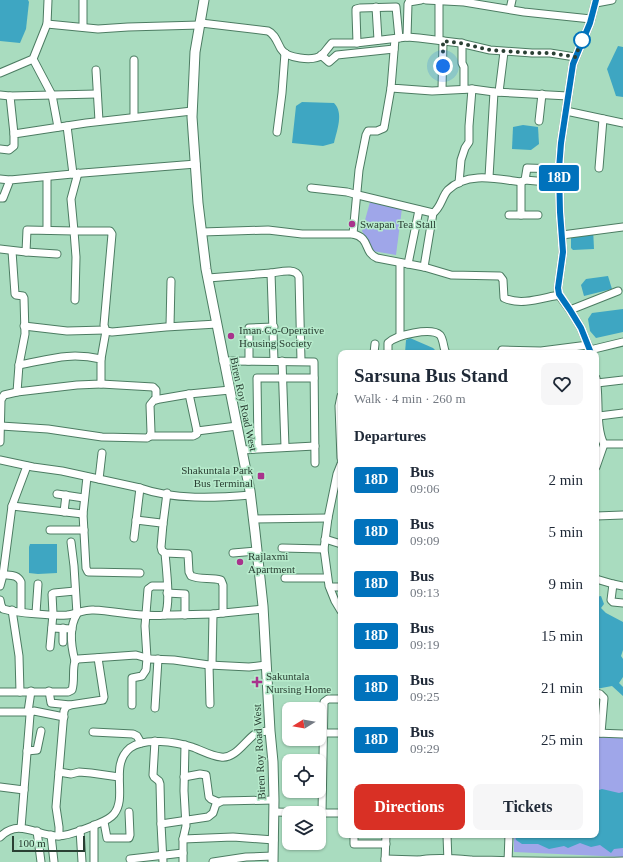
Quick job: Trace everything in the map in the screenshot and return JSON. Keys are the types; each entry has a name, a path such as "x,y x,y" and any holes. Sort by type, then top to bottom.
{"main road":[{"name":"Biren Roy Road West","path":"204,0 195,52 192,111 198,203 208,278 223,361 251,495 254,519 263,609 273,762 273,859"}],"street":[{"path":"0,73 33,59 47,24 48,0"},
{"path":"83,0 83,27"},
{"path":"407,37 408,4 409,2 421,0"},
{"path":"426,0 464,2 591,19"},
{"path":"439,0 442,90"},
{"path":"510,9 512,0"},
{"path":"590,349 581,328 559,294 558,288 563,252 559,169 568,96 575,57 591,19 596,2 612,0"},
{"path":"376,7 378,40"},
{"path":"353,234 358,195 359,170 367,132 377,131 384,128 391,88 394,49 397,38 396,7 356,9 358,42"},
{"path":"47,24 98,29 200,24 268,31 272,33 281,50 285,53 303,58 313,58 321,55 332,43 407,37 462,44 504,52 550,53 575,57"},
{"path":"462,44 464,89"},
{"path":"321,55 329,62 337,55 394,49"},
{"path":"489,177 496,92 504,52"},
{"path":"277,132 285,53"},
{"path":"33,59 52,95 58,127"},
{"path":"134,60 134,117"},
{"path":"96,70 99,121"},
{"path":"391,88 432,91 472,89 496,92 568,96"},
{"path":"459,183 461,160 465,148 469,142 472,89"},
{"path":"0,96 97,94"},
{"path":"538,121 542,94"},
{"path":"0,149 9,150 14,146 10,96"},
{"path":"14,134 99,121 192,111"},
{"path":"566,111 623,123"},
{"path":"599,168 603,119"},
{"path":"67,126 76,174 71,199 76,257 75,300"},
{"path":"0,178 10,180 196,164"},
{"path":"521,215 523,181 527,168 559,169"},
{"path":"47,177 47,230"},
{"path":"424,267 433,213 438,208 442,197 448,190 459,183 476,178 489,177 560,183"},
{"path":"0,198 3,198 10,180"},
{"path":"311,188 347,192 433,213"},
{"path":"408,264 419,210"},
{"path":"509,215 538,215"},
{"path":"562,235 623,227"},
{"path":"26,252 27,230 110,231 112,234 104,325 105,331 101,359 101,384"},
{"path":"202,232 268,230 302,234 353,234 364,240 372,256 424,267 451,275 500,276 504,280 504,298 513,301 528,301 559,294"},
{"path":"0,249 57,254"},
{"path":"12,250 15,294 23,296 24,298 24,334 19,365 17,392"},
{"path":"400,263 400,335"},
{"path":"208,278 294,271 298,273 300,278 301,362"},
{"path":"271,274 274,361"},
{"path":"170,326 171,282"},
{"path":"570,310 618,291"},
{"path":"24,326 67,331 112,332 170,326 217,324"},
{"path":"248,362 249,328 274,327"},
{"path":"388,350 388,343 400,335 435,332 442,338 445,350"},
{"path":"565,350 590,349 623,342"},
{"path":"374,344 374,350"},
{"path":"19,365 56,357 76,355 101,359"},
{"path":"223,361 314,362 315,463"},
{"path":"282,361 285,447"},
{"path":"258,448 257,378 314,378"},
{"path":"599,380 623,380"},
{"path":"0,442 2,397 17,392 77,384 101,384 153,387 156,390 156,400"},
{"path":"150,436 150,405 152,402 189,394 230,390"},
{"path":"189,394 197,431"},
{"path":"599,420 623,413"},
{"path":"1,426 48,429 102,438 143,439 150,436 193,436 197,431 237,426"},
{"path":"599,426 604,444 599,458"},
{"path":"604,444 623,444"},
{"path":"242,450 315,446"},
{"path":"99,479 102,452"},
{"path":"0,460 62,471 152,492 183,496 219,497 251,495"},
{"path":"0,586 4,545 12,506 27,466"},
{"path":"86,477 83,514 86,567 88,572 140,573"},
{"path":"338,479 328,518 324,549 327,578 338,606"},
{"path":"134,538 140,488"},
{"path":"57,494 84,498"},
{"path":"165,614 167,590 165,553 162,551 161,547 167,494"},
{"path":"64,512 66,495"},
{"path":"12,506 83,514"},
{"path":"599,516 623,515"},
{"path":"254,519 328,518"},
{"path":"136,520 163,524"},
{"path":"50,530 84,530"},
{"path":"325,539 338,543"},
{"path":"71,542 77,614"},
{"path":"282,548 324,549"},
{"path":"233,553 257,551"},
{"path":"165,553 188,554 189,572 191,576 195,578 221,580 223,585 223,613"},
{"path":"74,566 86,567"},
{"path":"2,574 16,576 21,582 21,611"},
{"path":"285,578 327,578"},
{"path":"599,580 623,586"},
{"path":"36,613 38,584"},
{"path":"613,584 611,592 613,602 623,603"},
{"path":"132,705 132,678 142,676 145,673 147,658 146,615 149,587 185,594 185,615"},
{"path":"330,587 338,587"},
{"path":"50,647 53,614 52,594 75,591"},
{"path":"0,600 3,609 36,613 77,614"},
{"path":"0,692 68,692 72,690 75,675 72,629 73,620 81,611 93,610 146,615 185,615 263,609"},
{"path":"12,610 19,656 20,692"},
{"path":"210,704 213,614"},
{"path":"52,628 72,629"},
{"path":"63,628 63,642"},
{"path":"75,661 136,655 147,658 211,665 248,667 266,665"},
{"path":"49,691 51,703 70,705 103,700 104,697 98,658"},
{"path":"155,708 158,659"},
{"path":"21,828 31,691"},
{"path":"599,694 604,698 599,734 623,734"},
{"path":"324,702 328,699 338,699"},
{"path":"54,862 55,836 59,824 56,812 64,717 66,707 70,705"},
{"path":"0,712 34,711 64,717"},
{"path":"27,751 37,750 41,731"},
{"path":"1,835 21,828 55,836 104,822 115,814 118,807 120,765 124,756 129,749 141,743 155,741 185,745 223,758 230,755 257,733 270,731"},
{"path":"93,732 133,734 137,736 141,743"},
{"path":"326,733 338,733"},
{"path":"155,741 153,775 160,784 163,858"},
{"path":"183,862 183,839 186,830 184,777 185,745"},
{"path":"322,806 324,746"},
{"path":"59,772 71,774 79,772 119,777"},
{"path":"184,777 200,774 206,775 209,797 218,802 274,800"},
{"path":"0,787 24,790"},
{"path":"161,824 211,816 218,802"},
{"path":"104,822 107,838 129,838 130,812"},
{"path":"274,812 282,812"},
{"path":"326,813 338,813"},
{"path":"94,825 94,862"},
{"path":"80,830 82,862"},
{"path":"37,831 41,862"},
{"path":"183,839 233,837 274,840"},
{"path":"354,838 354,844 386,844"},
{"path":"386,838 385,860 623,862"},
{"path":"447,838 448,861"},
{"path":"508,861 509,838"},
{"path":"130,859 163,858 183,853"},
{"path":"213,862 246,857 273,859"}],"shaded area":[{"path":"0,0 28,0 29,2 26,29 20,43 0,41"},
{"path":"618,46 623,47 623,97 616,96 607,69"},
{"path":"302,102 334,103 339,112 339,117 334,143 323,146 292,143 296,106"},
{"path":"523,125 538,127 539,144 531,150 512,149 513,127"},
{"path":"370,202 402,208 396,255 373,251 362,231"},
{"path":"593,228 594,249 573,250 571,248 571,230"},
{"path":"608,276 612,289 584,296 581,285 586,279"},
{"path":"623,309 623,332 596,338 590,331 588,319 592,313"},
{"path":"410,338 435,350 405,350 406,340"},
{"path":"30,544 57,544 57,573 29,573"},
{"path":"599,596 601,596 604,604 601,608 606,613 623,622 623,650 621,656 623,659 623,677 619,683 623,687 623,696 612,686 599,688"},
{"path":"599,736 623,736 623,857 514,852 514,838 599,838"},
{"path":"602,789 619,793 623,792 623,848 614,849 611,853 600,845 591,847 580,843 568,848 564,846 549,849 538,844 522,844 516,840 516,838 599,838 599,790"}],"bus line":[{"name":"18D","path":"590,350 581,328 559,294 558,288 562,268 563,252 559,169 561,143 573,64 590,23 596,0"}],"place":[{"name":"Swapan Tea Stall","path":"352,224"},
{"name":"Iman Co-Operative Housing Society","path":"231,336"},
{"name":"Shakuntala Park Bus Terminal","path":"261,476"},
{"name":"Rajlaxmi Apartment","path":"240,562"},
{"name":"Sakuntala Nursing Home","path":"257,682"}],"route":[{"path":"443,66 443,41 460,43 490,50 550,53 575,57 584,36 582,40"}]}
